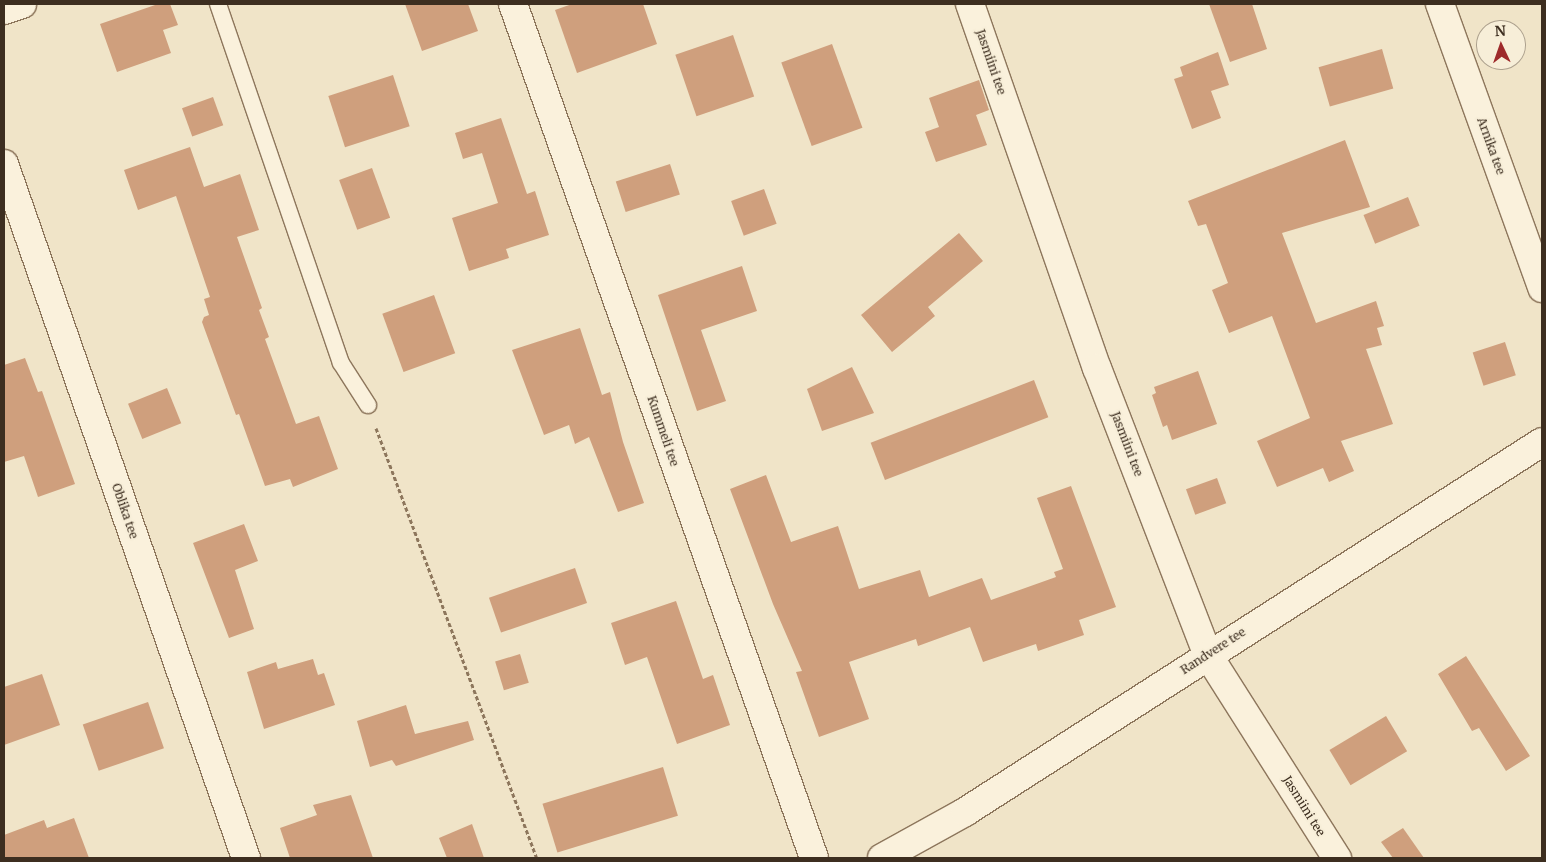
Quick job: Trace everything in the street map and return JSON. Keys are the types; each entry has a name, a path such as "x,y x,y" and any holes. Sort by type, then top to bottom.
{"street":[{"path":"4,10 22,4"},
{"name":"Kummeli tee","path":"513,4 814,858"},
{"name":"Jasmiini tee","path":"970,4 1097,368 1208,654 1337,858"},
{"name":"Arnika tee","path":"1440,4 1542,288"},
{"name":"Oblika tee","path":"4,164 246,858"},
{"name":"Randvere tee","path":"882,858 965,812 1208,654 1542,442"}],"lane":[{"path":"218,4 341,363 368,406"}],"path":[{"path":"368,406 537,858"}],"building":[{"path":"158,4 170,4 178,25 163,30 171,53 117,72 100,24"},
{"path":"405,4 468,4 478,31 422,51"},
{"path":"572,4 643,4 657,44 577,73 555,10"},
{"path":"1209,4 1252,4 1267,49 1230,62"},
{"path":"733,35 754,96 696,116 675,55"},
{"path":"832,44 862,128 812,146 781,62"},
{"path":"1382,49 1393,88 1330,107 1319,67"},
{"path":"1218,52 1229,85 1211,91 1221,118 1192,129 1174,79 1183,76 1180,67"},
{"path":"393,75 410,126 345,147 328,96"},
{"path":"979,80 989,110 976,115 987,145 936,162 925,132 939,127 929,98"},
{"path":"213,97 223,125 192,136 182,108"},
{"path":"501,118 527,194 535,191 549,235 506,249 509,258 469,271 452,218 498,203 482,153 463,159 455,133"},
{"path":"1345,140 1370,207 1282,233 1316,323 1376,301 1384,326 1377,328 1382,345 1366,349 1393,424 1341,441 1354,471 1329,482 1323,468 1277,487 1257,441 1310,418 1272,316 1229,333 1212,290 1228,283 1206,224 1198,226 1188,201"},
{"path":"190,147 204,187 240,174 259,230 237,237 262,308 259,310 269,337 265,339 296,424 319,416 338,469 293,487 290,479 265,486 239,414 236,415 202,322 204,317 209,315 204,299 210,297 176,196 138,210 124,170"},
{"path":"670,164 680,194 626,212 616,182"},
{"path":"372,168 390,218 357,230 339,180"},
{"path":"764,189 777,224 744,236 731,201"},
{"path":"1408,197 1420,226 1375,244 1363,215"},
{"path":"959,233 983,261 928,307 935,316 892,352 861,315"},
{"path":"742,266 757,311 701,330 726,401 697,411 658,295"},
{"path":"434,295 455,353 404,372 382,314"},
{"path":"580,328 602,395 610,392 623,442 644,503 618,512 589,437 575,444 569,425 544,435 512,350"},
{"path":"1505,342 1516,375 1483,386 1473,353"},
{"path":"25,358 38,392 42,391 75,484 38,497 24,456 4,462 4,365"},
{"path":"852,367 874,413 822,431 807,389"},
{"path":"1198,371 1217,424 1172,440 1167,425 1163,427 1152,395 1156,393 1154,387"},
{"path":"1034,380 1048,417 885,480 871,443"},
{"path":"167,388 181,423 142,439 128,404"},
{"path":"766,475 791,542 838,526 859,589 920,570 929,597 982,578 991,600 1056,577 1054,572 1063,569 1037,498 1071,486 1116,607 1079,620 1084,635 1038,651 1036,644 983,662 970,627 918,646 916,639 849,662 869,719 819,737 796,672 802,671 773,604 730,489"},
{"path":"1217,478 1226,503 1195,515 1186,489"},
{"path":"244,524 258,561 235,570 254,629 229,638 193,543"},
{"path":"575,568 587,603 501,633 489,598"},
{"path":"676,601 703,679 713,675 730,725 677,744 647,657 625,665 611,623"},
{"path":"520,654 529,683 504,690 495,662"},
{"path":"1466,656 1530,756 1506,771 1479,728 1472,731 1438,674"},
{"path":"313,659 318,675 324,673 335,705 264,729 247,672 276,662 278,669"},
{"path":"42,674 60,725 4,745 4,687"},
{"path":"148,702 164,748 99,771 83,724"},
{"path":"406,705 415,734 468,721 474,740 396,766 392,760 370,767 357,721"},
{"path":"1386,716 1407,751 1351,785 1329,750"},
{"path":"663,767 678,816 557,853 543,804"},
{"path":"351,795 373,858 290,858 280,828 317,815 313,805"},
{"path":"74,818 89,858 4,858 4,835 44,820 47,828"},
{"path":"472,824 484,858 447,858 439,838"},
{"path":"1403,828 1424,858 1393,858 1381,842"}]}
